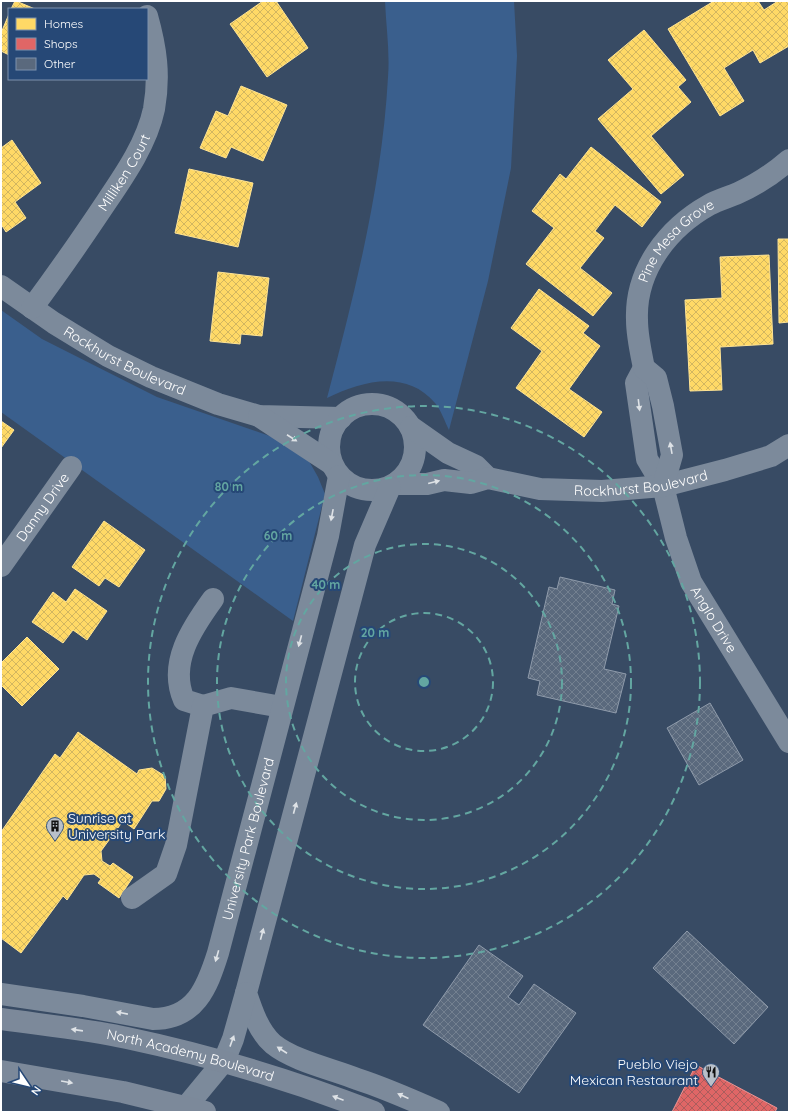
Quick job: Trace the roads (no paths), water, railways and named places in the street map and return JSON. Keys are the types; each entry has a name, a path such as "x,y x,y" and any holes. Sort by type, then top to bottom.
{"highway":[{"name":"North Academy Boulevard","path":"1,1019 126,1037 224,1061 311,1087 374,1112"},
{"path":"1,1071 123,1092 196,1109"}],"street":[{"name":"Milliken Court","path":"32,308 89,228 127,171 143,141 154,110 157,84 156,48 148,20"},
{"name":"Pine Mesa Grove","path":"663,486 672,455 656,378 644,368 637,320 639,293 646,273 659,249 668,237 689,217 711,204 738,193 763,179 789,160"},
{"name":"Rockhurst Boulevard","path":"1,286 32,308 102,352 150,377 218,404 259,416 341,418"},
{"path":"412,427 416,442 415,456 410,468 402,480 393,486 376,491 363,490 350,485 335,470 329,451 330,436 336,422 347,412 360,405 375,403 390,407 402,415 412,427 448,453 476,466 488,478"},
{"name":"Rockhurst Boulevard","path":"259,416 335,470"},
{"name":"Rockhurst Boulevard","path":"393,486 427,484 444,480 471,482 488,478 540,489 602,491 663,486 764,458 789,445"},
{"name":"Danny Drive","path":"1,566 71,467"},
{"name":"University Park Boulevard","path":"1,994 83,1006 153,1019 162,1019 176,1015 196,1001 211,976 216,959 328,536 335,470"},
{"path":"196,1109 224,1061 233,1039 365,545 393,486"},
{"name":"Anglo Drive","path":"663,486 676,538 691,582 789,742"},
{"path":"213,599 197,621 183,650 178,675 179,688 184,700 203,706 231,698 259,701 282,707"},
{"path":"132,898 166,874 176,845 203,706"},
{"path":"246,993 254,1016 272,1043 290,1054 388,1090 439,1112"}],"place":[{"name":"Sunrise at University Park","path":"55,841"},
{"name":"Pueblo Viejo Mexican Restaurant","path":"711,1087"}]}
